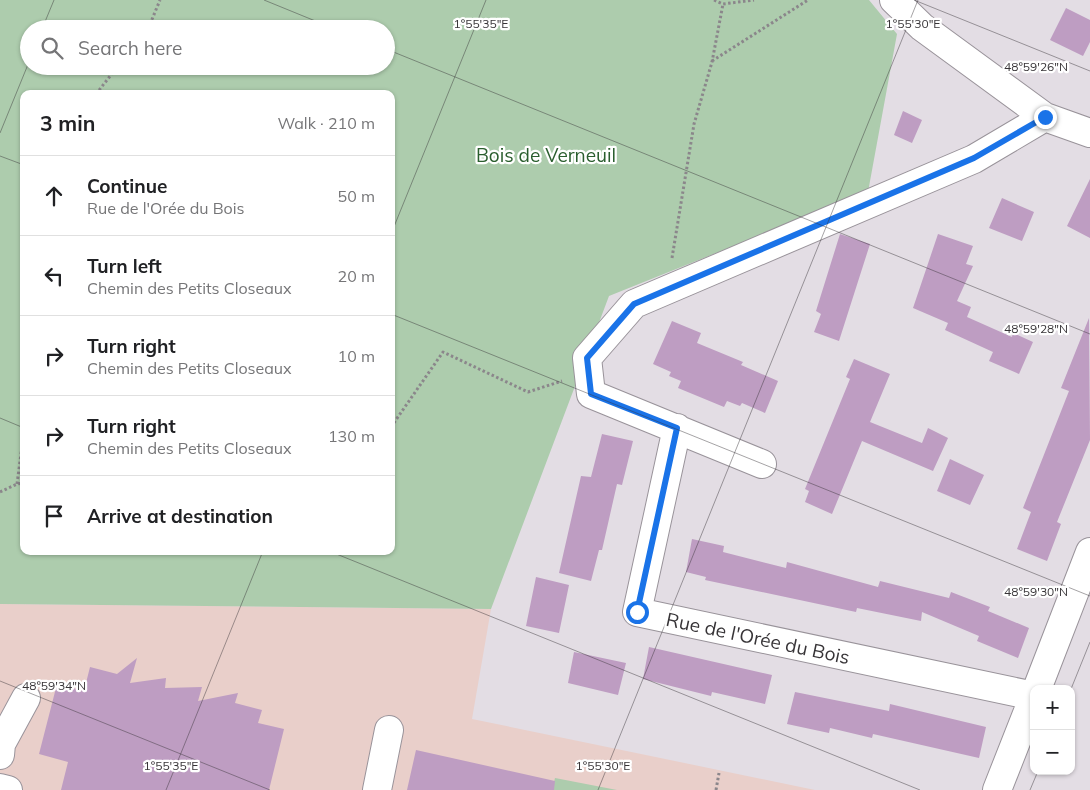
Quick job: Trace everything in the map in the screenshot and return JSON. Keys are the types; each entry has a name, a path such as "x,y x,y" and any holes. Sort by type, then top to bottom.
{"street":[{"path":"894,0 922,27 1045,117 1090,133"},
{"path":"762,464 591,394 587,358 634,304 974,158 1045,117"},
{"name":"Rue de l'Orée du Bois","path":"677,428 637,612 1030,695"},
{"path":"1039,685 1090,552"},
{"path":"0,754 1,744 26,698"},
{"name":"Rue de l'Orée du Bois","path":"997,790 1030,706"},
{"path":"377,790 389,730"},
{"path":"0,788 8,790"}],"path":[{"path":"152,20 160,0"},
{"path":"714,0 723,4 754,0"},
{"path":"712,62 808,0"},
{"path":"666,291 694,124 712,62 723,4"},
{"path":"99,90 111,75"},
{"path":"395,421 443,352 528,392 589,373"},
{"path":"17,484 20,461"},
{"path":"0,492 20,484"},
{"path":"716,790 718,773"}],"shaded area":[{"path":"0,604 491,609 472,719 815,790 0,790"}],"green space":[{"name":"Bois de Verneuil","path":"0,0 869,0 897,34 868,192 609,296 491,609 0,604"},
{"path":"555,778 617,790 552,790"}],"building":[{"path":"1066,8 1090,20 1090,42 1083,56 1050,40"},
{"path":"903,111 922,120 912,143 894,135"},
{"path":"1090,179 1090,238 1067,226"},
{"path":"1002,198 1034,212 1022,241 989,228"},
{"path":"840,234 870,244 839,341 814,332 821,314 816,311"},
{"path":"938,234 973,246 966,264 973,266 957,301 971,307 967,317 1012,337 1013,333 1033,342 1019,374 989,361 993,352 945,330 948,323 913,308"},
{"path":"1089,318 1090,440 1057,522 1061,524 1047,561 1017,549 1031,512 1023,508 1069,391 1061,388"},
{"path":"672,321 701,333 697,343 743,362 741,365 778,381 765,413 742,403 740,406 727,401 724,407 678,388 681,381 669,376 671,372 653,364"},
{"path":"854,359 890,374 870,422 922,443 928,428 948,438 933,471 862,441 832,514 805,502 809,491 805,489 850,379 846,377"},
{"path":"602,434 633,441 622,485 617,484 602,550 599,550 591,581 559,573 581,476 591,477"},
{"path":"950,459 984,475 970,505 937,491"},
{"path":"692,539 724,546 723,552 786,568 787,562 878,587 880,581 949,598 951,592 990,607 988,611 1029,628 1018,658 977,641 979,636 922,612 921,621 857,608 856,612 705,580 706,577 686,572"},
{"path":"536,577 569,585 559,633 526,626"},
{"path":"649,647 772,675 765,704 712,692 711,696 643,679"},
{"path":"574,652 626,663 618,695 568,683"},
{"path":"137,658 130,683 166,678 165,688 202,687 198,701 238,693 235,703 262,710 258,723 284,729 269,790 61,790 68,762 39,754 57,684 84,691 90,667 117,674"},
{"path":"795,692 889,711 890,704 986,727 979,758 873,734 872,738 830,728 829,733 787,724"},
{"path":"416,750 555,781 554,790 407,790"}],"route":[{"path":"637,612 677,428 591,394 587,358 634,304 974,158 1045,117"}]}
